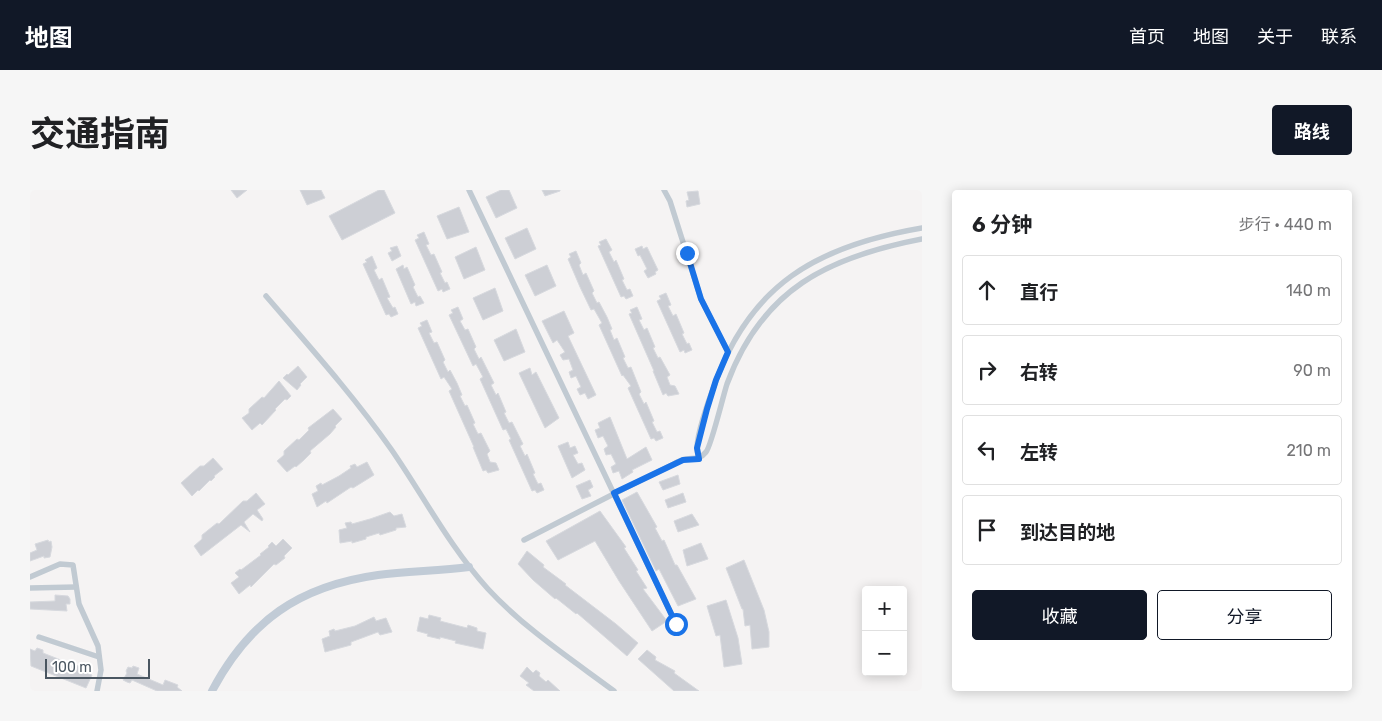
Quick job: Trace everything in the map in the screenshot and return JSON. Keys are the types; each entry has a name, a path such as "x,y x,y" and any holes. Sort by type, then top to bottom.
{"street":[{"path":"469,190 676,624"},
{"path":"664,190 670,201 701,299 728,352"},
{"path":"699,459 697,448 716,380 728,352 743,325 762,301 801,269 834,252 896,232 922,228"},
{"path":"524,540 614,493 683,460 699,459 708,450 722,398 738,357 761,320 782,298 807,279 838,262 877,249 922,239"},
{"path":"266,296 373,424 469,567 515,615 614,691"},
{"path":"30,577 60,564 73,565 79,604 98,646 101,670 97,691"},
{"path":"212,691 230,658 252,633 275,613 300,598 326,587 365,577 469,567"},
{"path":"30,588 76,587"},
{"path":"39,637 99,657"}],"building":[{"path":"231,190 247,190 237,198"},
{"path":"300,190 321,190 325,198 307,205"},
{"path":"379,190 384,190 395,213 342,240 329,216"},
{"path":"501,190 509,190 517,208 496,218 486,197"},
{"path":"542,190 560,190 560,191 545,196"},
{"path":"698,191 700,204 687,207 686,201 689,200 687,192"},
{"path":"459,207 469,232 447,239 437,216"},
{"path":"527,228 536,249 515,259 505,238"},
{"path":"424,232 429,244 426,245 431,255 434,254 442,272 440,273 450,289 443,292 442,289 438,291 415,240 419,238 417,235"},
{"path":"606,239 612,250 609,252 614,262 616,260 624,279 622,280 627,290 630,289 633,296 626,299 624,296 621,297 598,246 601,245 599,242"},
{"path":"397,246 401,256 392,261 388,253 392,251 390,248"},
{"path":"642,246 643,249 647,247 658,270 655,272 656,274 648,278 644,271 647,269 635,249"},
{"path":"476,247 485,270 464,279 455,257"},
{"path":"576,251 583,275 586,273 594,291 592,293 607,317 614,340 617,338 625,357 623,358 628,368 631,367 641,392 639,394 644,404 646,402 654,421 652,422 657,432 660,431 663,438 656,441 654,438 651,439 628,388 631,386 622,376 599,325 602,323 594,309 591,310 580,287 568,259 571,257 569,254"},
{"path":"372,256 377,268 374,270 379,280 382,278 390,297 387,298 398,314 391,317 389,314 386,315 363,264 367,262 365,260"},
{"path":"403,265 404,269 407,267 415,285 413,287 418,297 420,296 424,303 416,306 415,302 411,304 396,269"},
{"path":"547,265 556,286 535,296 525,275"},
{"path":"495,288 503,311 483,320 473,298"},
{"path":"666,293 671,305 668,306 673,316 676,314 684,333 682,334 692,350 685,353 684,350 680,352 657,301 661,299 659,296"},
{"path":"458,307 463,319 460,321 465,330 468,329 476,347 474,349 479,359 481,357 494,383 491,385 496,395 498,393 506,412 504,413 509,423 512,422 523,444 520,446 525,456 527,454 535,473 533,474 538,484 541,483 544,490 537,493 535,490 532,491 509,440 511,439 506,429 503,430 480,379 483,377 476,364 473,366 449,315 453,313 451,310"},
{"path":"637,307 642,319 639,320 644,330 647,328 655,347 653,348 670,375 667,377 670,385 675,386 679,394 668,396 666,393 663,395 629,314 632,313 630,310"},
{"path":"564,311 574,333 568,336 596,395 588,399 585,393 580,395 577,389 581,387 576,376 571,378 569,372 573,370 569,359 563,360 560,355 565,352 557,340 553,343 542,321"},
{"path":"427,320 432,332 429,333 434,343 437,342 445,360 443,362 457,383 462,395 460,396 465,406 467,405 475,423 473,424 478,434 481,433 490,451 487,454 490,462 496,463 499,470 488,473 486,470 483,471 449,391 452,389 444,377 441,379 418,328 422,326 420,323"},
{"path":"516,329 525,352 504,361 494,340"},
{"path":"298,366 307,377 297,390 283,378"},
{"path":"530,368 532,375 536,372 559,418 545,428 519,373"},
{"path":"279,381 291,396 275,409 262,425 260,423 252,430 242,418"},
{"path":"333,409 342,419 330,434 310,451 311,453 304,460 287,472 277,461 284,455 284,451 297,439 299,440 309,430 308,428"},
{"path":"610,417 627,459 646,447 652,460 632,470 633,472 622,479 619,471 613,473 611,467 616,464 611,454 606,455 604,449 608,446 603,436 598,438 595,430 600,428 598,423"},
{"path":"568,442 570,448 575,446 578,453 573,455 578,464 582,463 585,470 572,478 558,446"},
{"path":"213,458 223,469 192,496 181,483 200,466 204,466"},
{"path":"367,462 374,475 317,507 312,494 318,491 316,486 339,476 351,468 350,466 355,464 357,467"},
{"path":"678,475 680,484 663,490 659,482"},
{"path":"590,480 593,487 588,490 591,496 582,499 576,486"},
{"path":"637,492 657,527 655,528 662,541 664,540 675,565 677,565 696,599 678,606 659,569 656,571 622,500"},
{"path":"256,493 265,504 257,510 263,519 262,521 253,514 244,522 250,532 241,525 201,556 194,546 202,539 202,535 217,523 219,524 243,501 247,501"},
{"path":"683,493 686,502 668,508 665,500"},
{"path":"600,511 626,547 624,548 647,588 643,589 667,621 652,631 595,541 558,560 546,541"},
{"path":"390,512 394,516 402,514 406,527 396,528 396,530 380,535 379,533 352,543 352,541 340,543 339,530 347,528 345,523 351,522 352,524"},
{"path":"692,514 699,525 678,532 674,521"},
{"path":"283,539 292,548 284,556 285,558 276,565 274,564 251,587 250,585 239,594 231,583 239,577 235,573 261,555 272,542 276,546"},
{"path":"48,540 49,542 51,541 52,547 50,557 44,558 44,556 30,561 30,553 37,550 35,544"},
{"path":"701,543 708,559 687,566 683,550"},
{"path":"527,551 544,565 543,567 638,643 627,656 577,613 555,599 533,580 518,564"},
{"path":"744,560 764,610 769,632 769,647 752,649 750,625 745,626 743,609 726,568"},
{"path":"55,595 68,596 70,604 66,604 67,611 30,609 30,602 55,601"},
{"path":"726,600 738,638 742,664 724,667 720,635 716,636 707,606"},
{"path":"429,615 441,618 440,621 467,628 468,625 477,628 477,631 486,633 483,649 455,643 456,641 440,637 440,639 427,636 428,634 417,631 420,617 428,619"},
{"path":"374,617 376,621 386,618 392,632 380,635 378,632 351,642 351,645 325,652 322,639 330,636 329,631 355,626"},
{"path":"37,648 43,650 43,653 76,665 82,668 81,671 92,675 86,688 31,666 30,649 35,651"},
{"path":"647,650 656,657 655,660 675,671 674,673 699,691 674,691 638,659"},
{"path":"133,666 139,668 137,674 163,685 165,680 178,685 177,687 182,691 157,691 132,680 130,683 123,680 128,667 132,668"},
{"path":"527,667 533,673 536,670 540,673 539,676 546,682 548,680 560,691 534,691 526,685 529,683 520,676"}],"route":[{"path":"676,624 614,493 683,460 699,459 697,448 707,409 716,380 728,352 705,309 687,253"}]}
